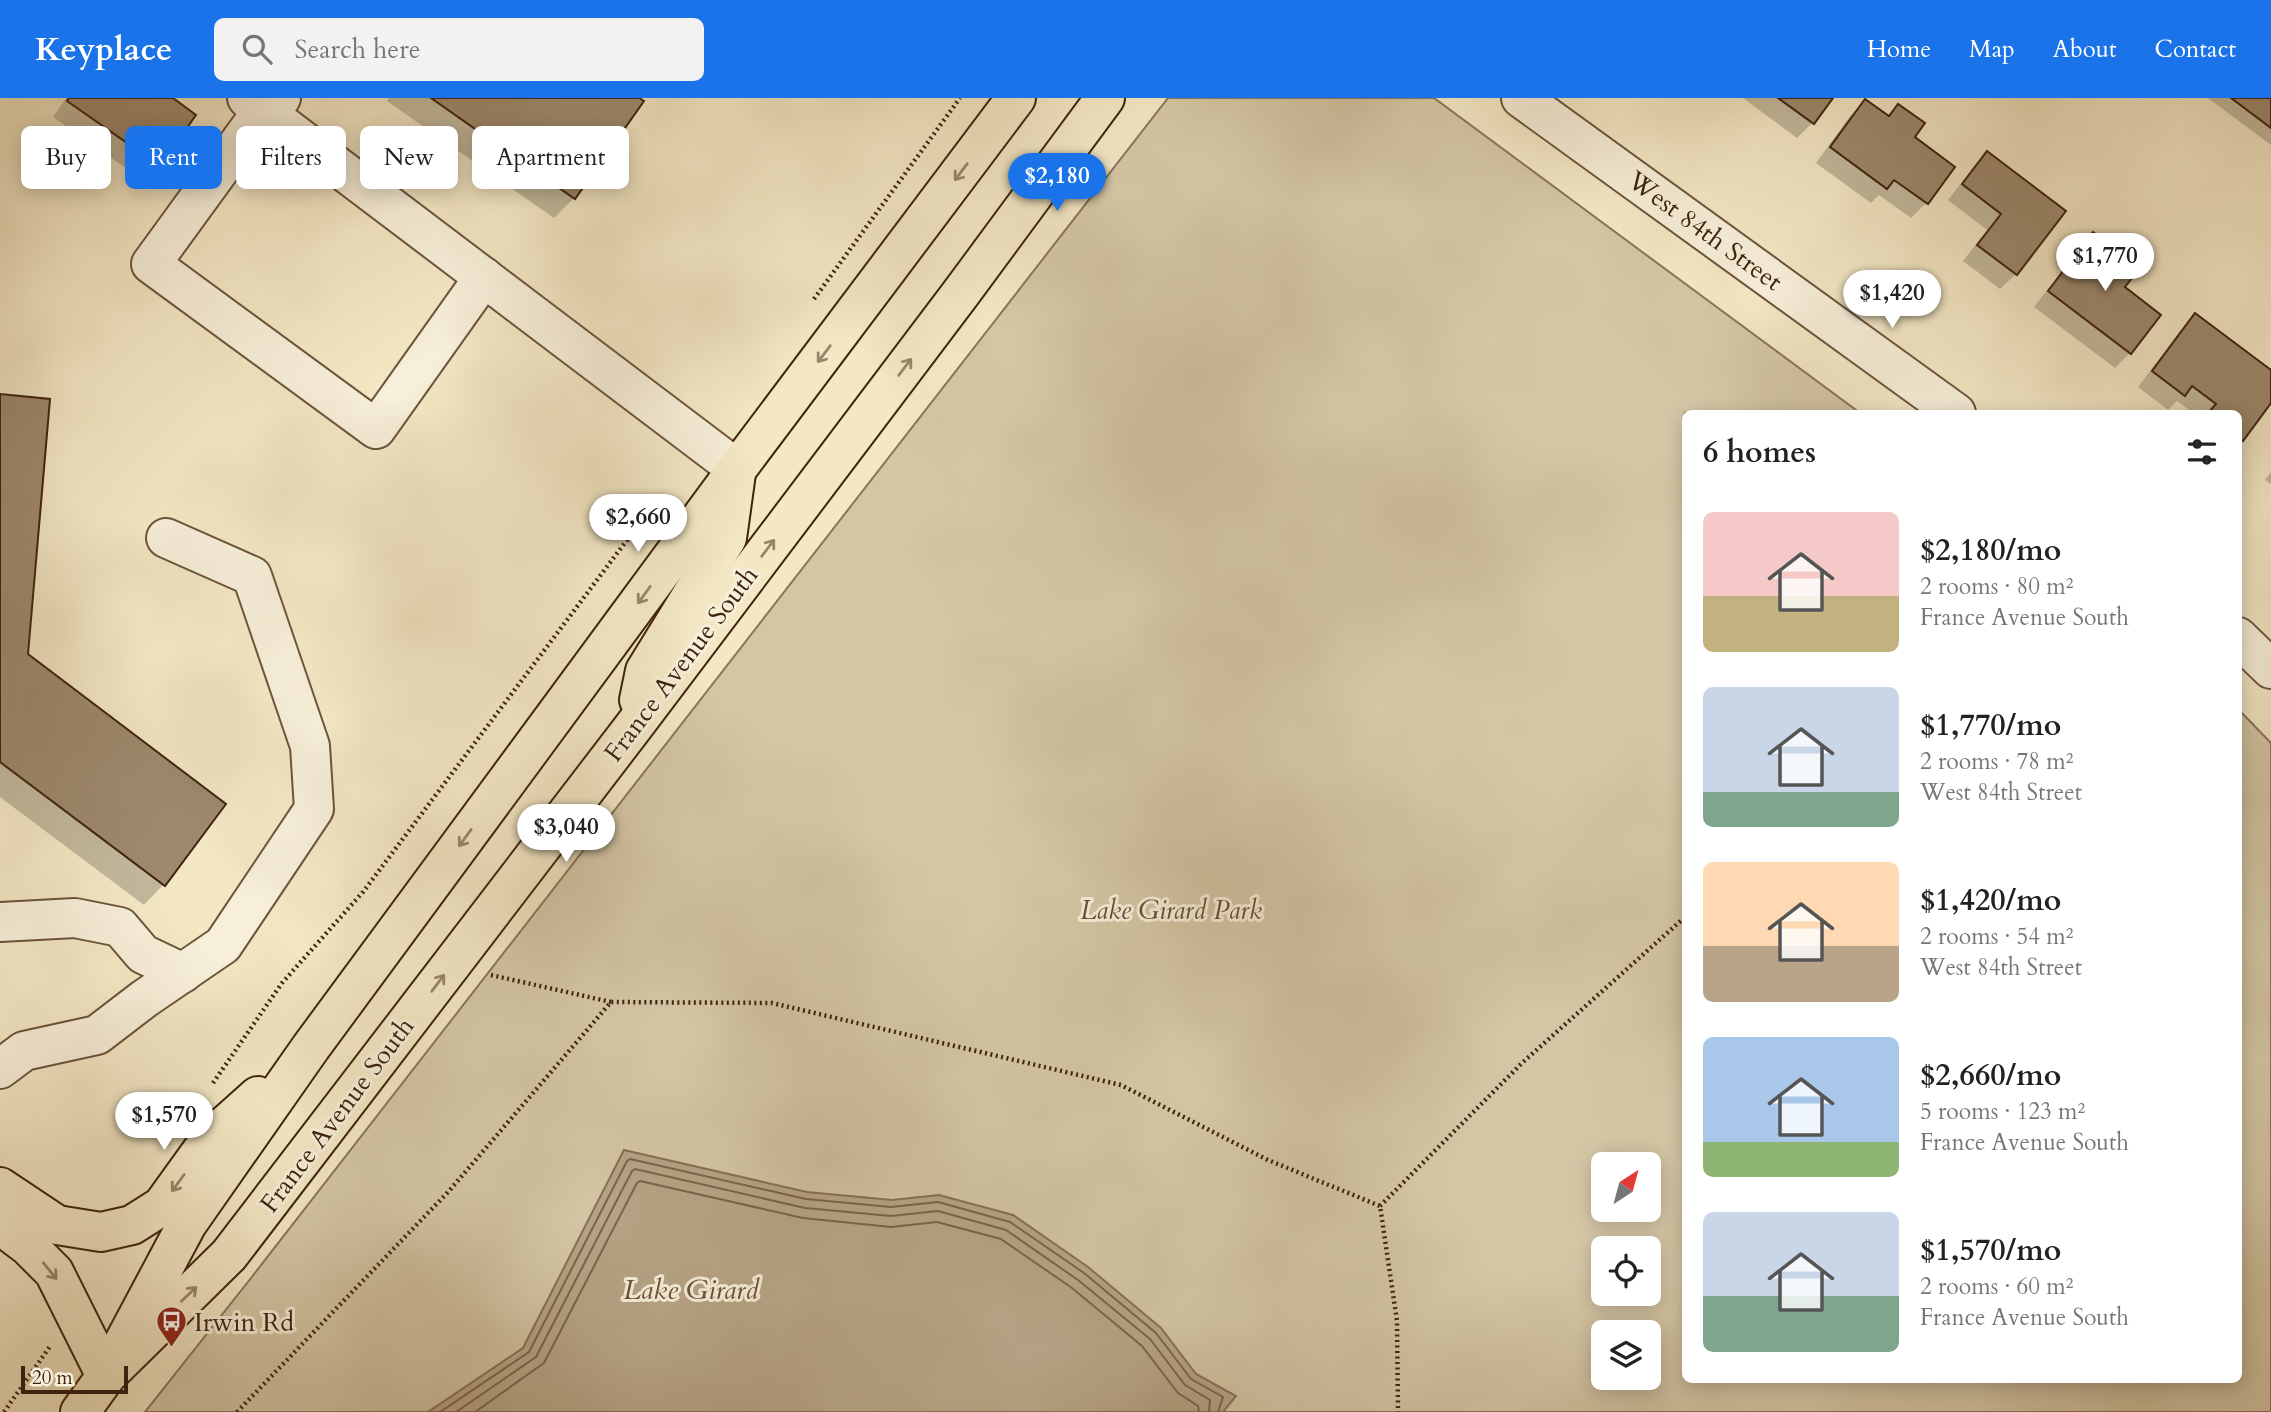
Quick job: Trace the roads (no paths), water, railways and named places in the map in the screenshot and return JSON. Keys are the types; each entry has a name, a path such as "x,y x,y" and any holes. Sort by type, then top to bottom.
{"main road":[{"name":"France Avenue South","path":"106,1377 187,1224 311,1047 737,469 1016,98"},
{"name":"France Avenue South","path":"79,1412 106,1377 229,1255 634,726 1105,98"},
{"path":"634,726 645,671 727,538 737,469"},
{"path":"0,1187 57,1225 101,1232 132,1225 162,1206 211,1138 311,1047"},
{"path":"0,1225 54,1272 106,1377"}],"street":[{"name":"West 84th Street","path":"1521,98 1952,410"},
{"path":"484,277 376,429 151,264 263,102 484,277 737,469"},
{"path":"0,1069 24,1051 97,1035 223,945 314,809 310,747 252,576 166,538"},
{"path":"2242,641 2271,669"},
{"path":"0,922 75,918 120,927 143,954 183,973"}],"water":[{"name":"Lake Girard","path":"624,1150 807,1192 892,1200 939,1195 1013,1215 1088,1267 1161,1328 1196,1374 1236,1396 1223,1412 428,1412 523,1348"}],"place":[{"name":"Irwin Rd","path":"171,1349"}],"park label":[{"name":"Lake Girard Park","path":"1171,910"}]}
